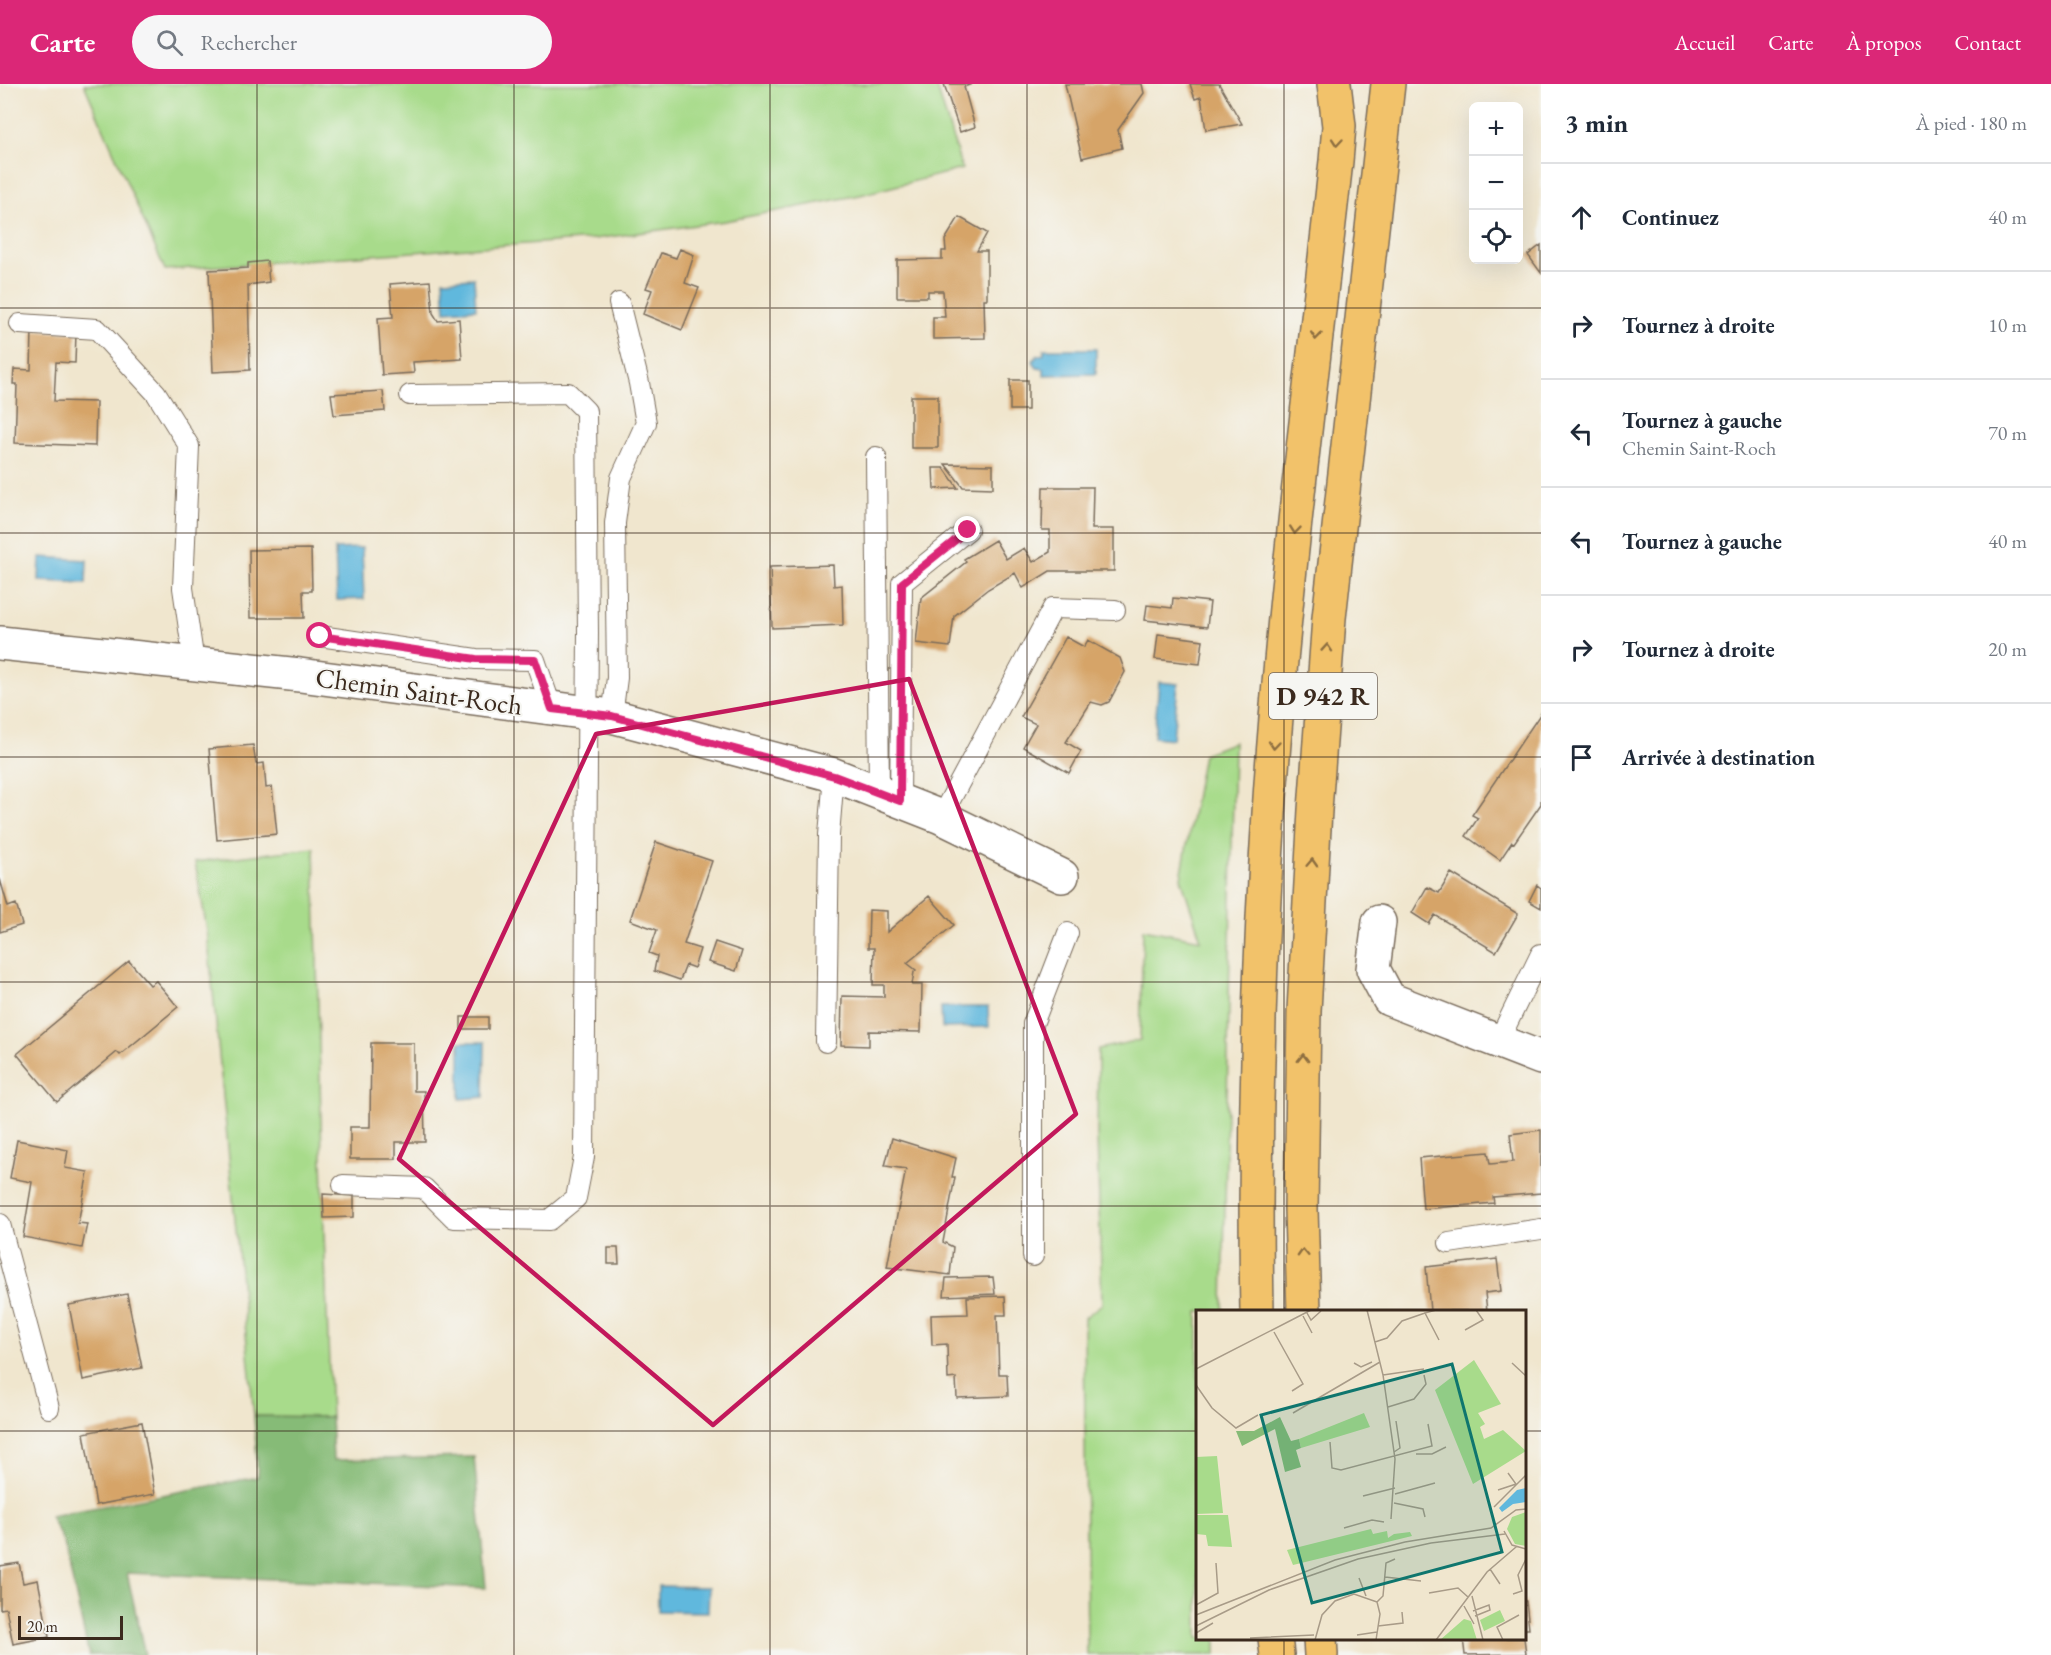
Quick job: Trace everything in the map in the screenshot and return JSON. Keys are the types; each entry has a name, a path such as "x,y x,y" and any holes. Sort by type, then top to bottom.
{"main road":[{"path":"1257,1310 1255,1214 1258,1012 1269,812 1286,613 1336,161 1339,126 1334,84"},
{"name":"D 942 R","path":"1304,1310 1301,1209 1304,1011 1315,810 1329,618 1388,84"},
{"path":"1275,1640 1277,1655"},
{"path":"1320,1640 1322,1655"}],"street":[{"name":"Chemin Saint-Roch","path":"0,643 300,675 599,715 834,776 941,818 1062,876"},
{"path":"1379,922 1373,969 1389,999 1541,1058"}],"lane":[{"path":"599,715 617,678 615,523 621,478 646,423 639,383 619,303"},
{"path":"20,324 97,329 156,393 189,446 183,588 195,663"},
{"path":"343,1185 424,1188 454,1218 549,1220 576,1198 584,1157 599,715 588,632 586,411 568,393 410,395"},
{"path":"876,457 890,797"},
{"path":"890,797 902,583 968,530"},
{"path":"941,818 1053,608 1115,610"},
{"path":"320,636 476,659 535,660 552,709"},
{"path":"826,1042 829,836 834,776"},
{"path":"1033,1256 1033,1024 1068,933"},
{"path":"1497,1041 1541,954"},
{"path":"0,1224 49,1408"},
{"path":"1449,1243 1541,1229"}],"highlighted area":[{"path":"909,679 1076,1114 713,1425 399,1159 596,734"}],"green space":[{"path":"84,84 936,84 962,169 860,195 725,221 594,239 165,270"},
{"path":"1234,742 1223,1310 1196,1310 1196,1640 1216,1640 1216,1655 1087,1655 1084,1318 1102,1304 1097,1135 1098,1049 1140,1040 1143,929 1201,940 1181,878 1203,754"},
{"path":"314,848 331,1417 254,1416 207,930 195,862"},
{"path":"254,1416 331,1417 333,1460 474,1457 486,1588 127,1573 145,1655 89,1655 64,1543 50,1516 258,1477"}],"water":[{"path":"474,278 476,309 445,311 443,280"},
{"path":"1044,349 1096,349 1096,374 1044,375 1044,369 1037,368 1033,361 1037,356 1044,354"},
{"path":"362,548 364,599 337,600 335,549"},
{"path":"40,557 87,560 86,583 39,581"},
{"path":"1159,682 1178,684 1173,739 1154,737"},
{"path":"941,1007 988,1007 989,1027 942,1028"},
{"path":"460,1042 485,1042 484,1097 460,1099"},
{"path":"658,1586 709,1587 708,1612 658,1611"}],"building":[{"path":"944,84 972,84 964,87 975,127 960,132"},
{"path":"1065,84 1142,84 1144,93 1118,130 1122,148 1082,158"},
{"path":"1190,84 1219,84 1242,124 1206,130 1201,97 1195,99"},
{"path":"959,217 987,233 977,251 987,251 987,299 984,299 985,338 933,339 933,317 945,317 943,291 928,291 928,297 897,297 897,260 942,259 942,251 946,251 945,240"},
{"path":"1541,245 1541,273 1528,255"},
{"path":"680,249 694,255 685,283 699,288 682,330 643,314 652,290 646,288 661,253 676,258"},
{"path":"267,261 269,282 248,285 250,370 213,372 209,270 248,268 248,263"},
{"path":"430,281 433,313 438,321 459,319 462,359 413,362 414,373 382,375 378,318 393,317 390,284"},
{"path":"32,331 76,333 75,363 56,362 54,401 96,402 95,446 15,443 17,384 13,384 14,369 31,370"},
{"path":"1010,380 1028,380 1028,410 1010,410"},
{"path":"383,391 385,411 334,415 331,394"},
{"path":"911,396 938,396 938,448 911,448"},
{"path":"945,464 993,465 993,488 963,487"},
{"path":"933,468 944,468 958,488 934,489"},
{"path":"1043,487 1093,487 1092,529 1114,529 1114,571 1050,571 1023,588 1015,573 988,589 954,616 950,647 916,643 921,598 966,562 964,559 995,540 1006,559 1024,548 1033,562 1050,552 1050,530 1042,530"},
{"path":"311,549 312,591 303,591 304,618 250,618 249,550"},
{"path":"833,565 834,586 842,585 843,625 772,628 770,567"},
{"path":"1173,598 1210,602 1207,627 1145,620 1147,605 1172,608"},
{"path":"1158,634 1203,640 1200,664 1155,659"},
{"path":"1066,637 1084,647 1088,640 1120,658 1125,672 1109,702 1102,705 1091,702 1066,742 1081,751 1069,773 1023,747 1036,724 1021,717"},
{"path":"1541,713 1541,804 1500,860 1466,836 1478,818 1472,815"},
{"path":"253,745 256,764 264,763 266,788 272,787 277,834 217,840 209,749"},
{"path":"656,842 712,861 684,944 700,949 694,968 686,965 680,980 654,971 657,956 649,953 657,930 630,920"},
{"path":"1451,873 1518,914 1496,952 1435,915 1429,924 1412,913 1427,887 1439,893"},
{"path":"0,879 8,907 16,904 22,925 0,932"},
{"path":"1537,885 1541,888 1541,908 1529,901"},
{"path":"929,896 954,925 907,963 916,970 912,985 922,985 921,1032 869,1031 869,1046 841,1045 842,996 884,997 884,985 873,985 874,948 868,948 869,910 887,911 887,932"},
{"path":"715,942 742,951 736,971 708,962"},
{"path":"129,961 150,985 156,981 178,1007 120,1055 117,1052 57,1102 17,1054"},
{"path":"461,1017 488,1017 488,1029 461,1029"},
{"path":"371,1043 414,1043 414,1091 424,1091 425,1142 396,1142 396,1159 350,1159 350,1127 370,1127"},
{"path":"1541,1130 1541,1193 1493,1197 1494,1203 1423,1209 1419,1158 1488,1152 1490,1164 1513,1162 1510,1134"},
{"path":"892,1138 956,1158 952,1177 955,1177 943,1242 953,1247 950,1275 887,1267 906,1169 885,1166"},
{"path":"17,1140 68,1150 65,1168 88,1172 78,1223 87,1224 82,1248 23,1237 32,1182 10,1178"},
{"path":"323,1194 354,1196 354,1217 324,1218"},
{"path":"608,1248 618,1248 619,1264 608,1264"},
{"path":"1497,1259 1501,1291 1485,1293 1487,1310 1430,1310 1426,1267"},
{"path":"993,1277 995,1294 944,1296 946,1278"},
{"path":"127,1294 142,1368 83,1380 69,1305"},
{"path":"1005,1296 1006,1315 997,1315 999,1374 1007,1374 1008,1396 957,1398 956,1378 948,1379 947,1344 932,1345 931,1315 968,1314 967,1297"},
{"path":"142,1422 155,1494 96,1505 84,1433"},
{"path":"19,1563 23,1583 38,1580 49,1637 13,1644 6,1608 0,1609 0,1566"},
{"path":"1526,1601 1529,1629 1526,1629"},
{"path":"1463,1640 1524,1640 1526,1654 1465,1655"}],"route":[{"path":"320,636 476,659 535,660 552,709 612,716 834,776 900,801 902,583 968,530"}]}
